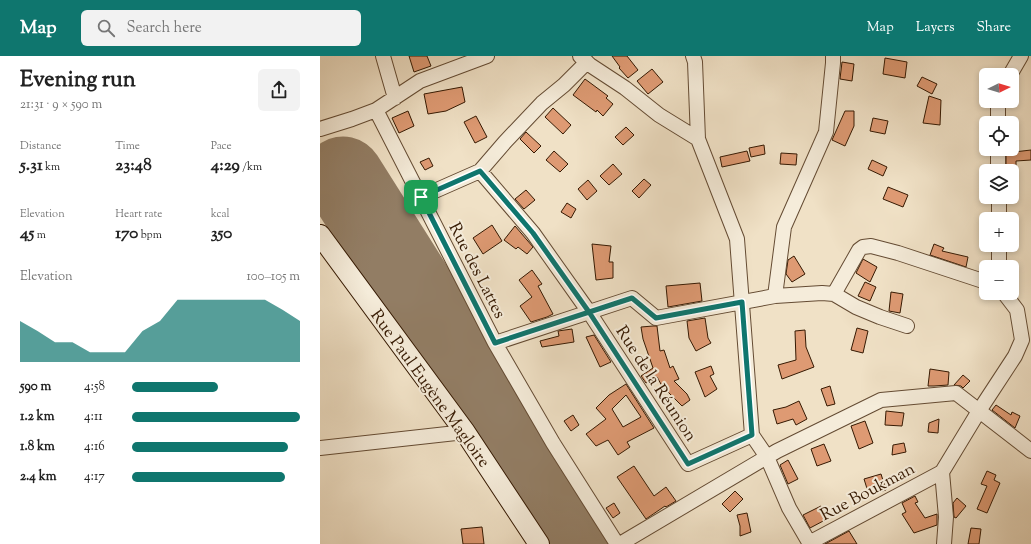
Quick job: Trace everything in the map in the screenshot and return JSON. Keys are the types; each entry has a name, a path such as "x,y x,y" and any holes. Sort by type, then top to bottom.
{"main road":[{"name":"Rue Paul Eugène Magloire","path":"320,235 465,432 539,544"}],"street":[{"path":"383,56 395,98"},
{"path":"320,129 376,110 420,81 487,56"},
{"path":"693,56 695,62 698,139 737,239 752,435 767,457 789,508 809,543"},
{"path":"775,296 784,227 826,132 833,63 832,56"},
{"path":"1014,68 1021,56"},
{"path":"421,197 480,171 542,103 564,85 583,59 625,88 659,115 698,139"},
{"name":"Rue des Lattes","path":"376,110 495,343 553,443 617,544"},
{"name":"Rue de la Réunion","path":"480,171 533,233 589,312 688,464 752,435"},
{"path":"834,294 859,250 863,246 871,246 898,253 979,280"},
{"path":"495,343 632,298 656,318 775,296 822,293 834,294 856,307 907,326"},
{"path":"1009,300 1017,310 1031,323"},
{"path":"944,544 946,517 942,472 978,411 1015,356 1022,340 1017,310"},
{"path":"620,544 777,451 881,400 956,393 1031,451"},
{"path":"320,448 465,432"},
{"name":"Rue Boukman","path":"809,543 942,472"}],"building":[{"path":"409,56 427,56 431,66 414,72"},
{"path":"612,56 627,56 638,70 628,78 619,68 620,67"},
{"path":"885,58 907,62 905,78 883,74"},
{"path":"842,62 854,64 852,81 840,79"},
{"path":"652,69 663,82 648,94 637,81"},
{"path":"922,77 937,84 932,94 917,86"},
{"path":"585,79 608,96 606,98 613,104 603,116 597,110 596,112 573,95"},
{"path":"462,87 465,102 446,111 428,114 424,94"},
{"path":"929,96 941,100 940,125 923,123"},
{"path":"553,108 571,125 563,134 545,117"},
{"path":"408,111 414,126 399,133 392,118"},
{"path":"845,111 854,111 854,126 845,146 832,140"},
{"path":"476,116 487,137 475,143 464,122"},
{"path":"873,118 888,121 885,134 870,131"},
{"path":"626,127 634,135 623,145 615,137"},
{"path":"526,132 541,146 534,153 520,139"},
{"path":"764,145 765,154 751,157 749,148"},
{"path":"1031,150 1031,160 1016,161 1016,164 1006,164 1006,156 1019,156 1019,151"},
{"path":"554,151 568,164 560,172 546,160"},
{"path":"747,151 750,161 722,167 720,157"},
{"path":"781,153 797,154 796,165 780,164"},
{"path":"429,158 433,166 425,170 420,162"},
{"path":"872,160 887,167 883,176 868,169"},
{"path":"613,164 622,174 609,185 600,176"},
{"path":"644,179 651,185 639,198 632,191"},
{"path":"588,180 597,191 587,200 578,189"},
{"path":"888,187 908,195 903,207 883,199"},
{"path":"526,190 535,200 524,209 515,199"},
{"path":"567,203 576,209 571,218 561,212"},
{"path":"492,225 502,241 483,254 473,238"},
{"path":"515,226 533,247 527,254 518,247 516,249 504,240"},
{"path":"592,244 611,246 609,262 613,262 613,278 596,280"},
{"path":"934,244 944,248 942,251 968,257 966,267 930,255"},
{"path":"794,256 805,274 792,282 786,274 788,260"},
{"path":"863,259 877,267 870,282 856,273"},
{"path":"532,270 542,284 538,286 553,314 531,322 520,306 532,297 519,280"},
{"path":"865,282 876,287 870,301 858,296"},
{"path":"700,283 702,301 668,307 666,286"},
{"path":"891,292 903,294 900,313 889,311"},
{"path":"705,318 708,338 711,343 696,351 689,338 687,321"},
{"path":"657,326 660,351 664,350 670,368 673,366 679,379 674,381 687,394 690,400 682,406 662,386 657,377 646,383 641,376 653,368 643,339 641,327"},
{"path":"857,328 868,331 863,353 851,350"},
{"path":"572,329 574,342 542,347 540,341 559,336 558,331"},
{"path":"805,330 806,347 814,367 782,379 778,365 796,360 795,331"},
{"path":"594,335 611,362 600,367 586,337"},
{"path":"711,366 714,374 710,376 717,389 705,397 695,372"},
{"path":"930,369 949,372 948,385 928,386"},
{"path":"963,375 970,381 963,388 961,386 954,385"},
{"path":"626,384 654,428 627,442 630,447 618,455 608,440 596,446 586,434 606,419 596,408 609,395","holes":["626,395 641,417 623,427 612,409"]},
{"path":"830,386 835,404 827,406 821,389"},
{"path":"799,401 807,419 796,425 793,419 777,424 773,410 786,407"},
{"path":"996,405 1011,415 1012,412 1020,416 1015,428 992,410"},
{"path":"886,411 904,413 902,426 885,425"},
{"path":"573,415 579,425 571,431 564,421"},
{"path":"939,419 938,433 928,432 929,423"},
{"path":"865,421 873,443 859,449 851,426"},
{"path":"904,443 906,452 892,455 893,445"},
{"path":"824,444 831,461 817,466 811,449"},
{"path":"788,460 798,479 788,484 780,465"},
{"path":"634,466 654,496 666,487 676,501 666,507 665,506 646,519 617,477"},
{"path":"987,471 996,475 994,480 1000,483 987,513 977,509 987,486 981,484"},
{"path":"881,474 886,490 869,495 864,479"},
{"path":"735,491 743,499 730,512 722,504"},
{"path":"915,496 918,502 915,503 925,518 937,514 937,525 914,533 902,514 906,512 902,503"},
{"path":"957,498 966,506 956,518 954,517 953,503"},
{"path":"614,503 620,513 613,518 606,508"},
{"path":"821,506 827,519 810,528 803,515"},
{"path":"747,513 751,532 740,536 740,526 737,515"},
{"path":"482,527 484,544 463,544 461,529"},
{"path":"971,528 981,529 979,544 968,544"},
{"path":"849,531 857,544 825,544"}],"runway":[{"path":"343,177 575,544"}],"route":[{"path":"421,197 480,171 533,233 589,312 688,464 752,435 742,302 656,318 632,298 589,312 495,343 421,197"}]}
